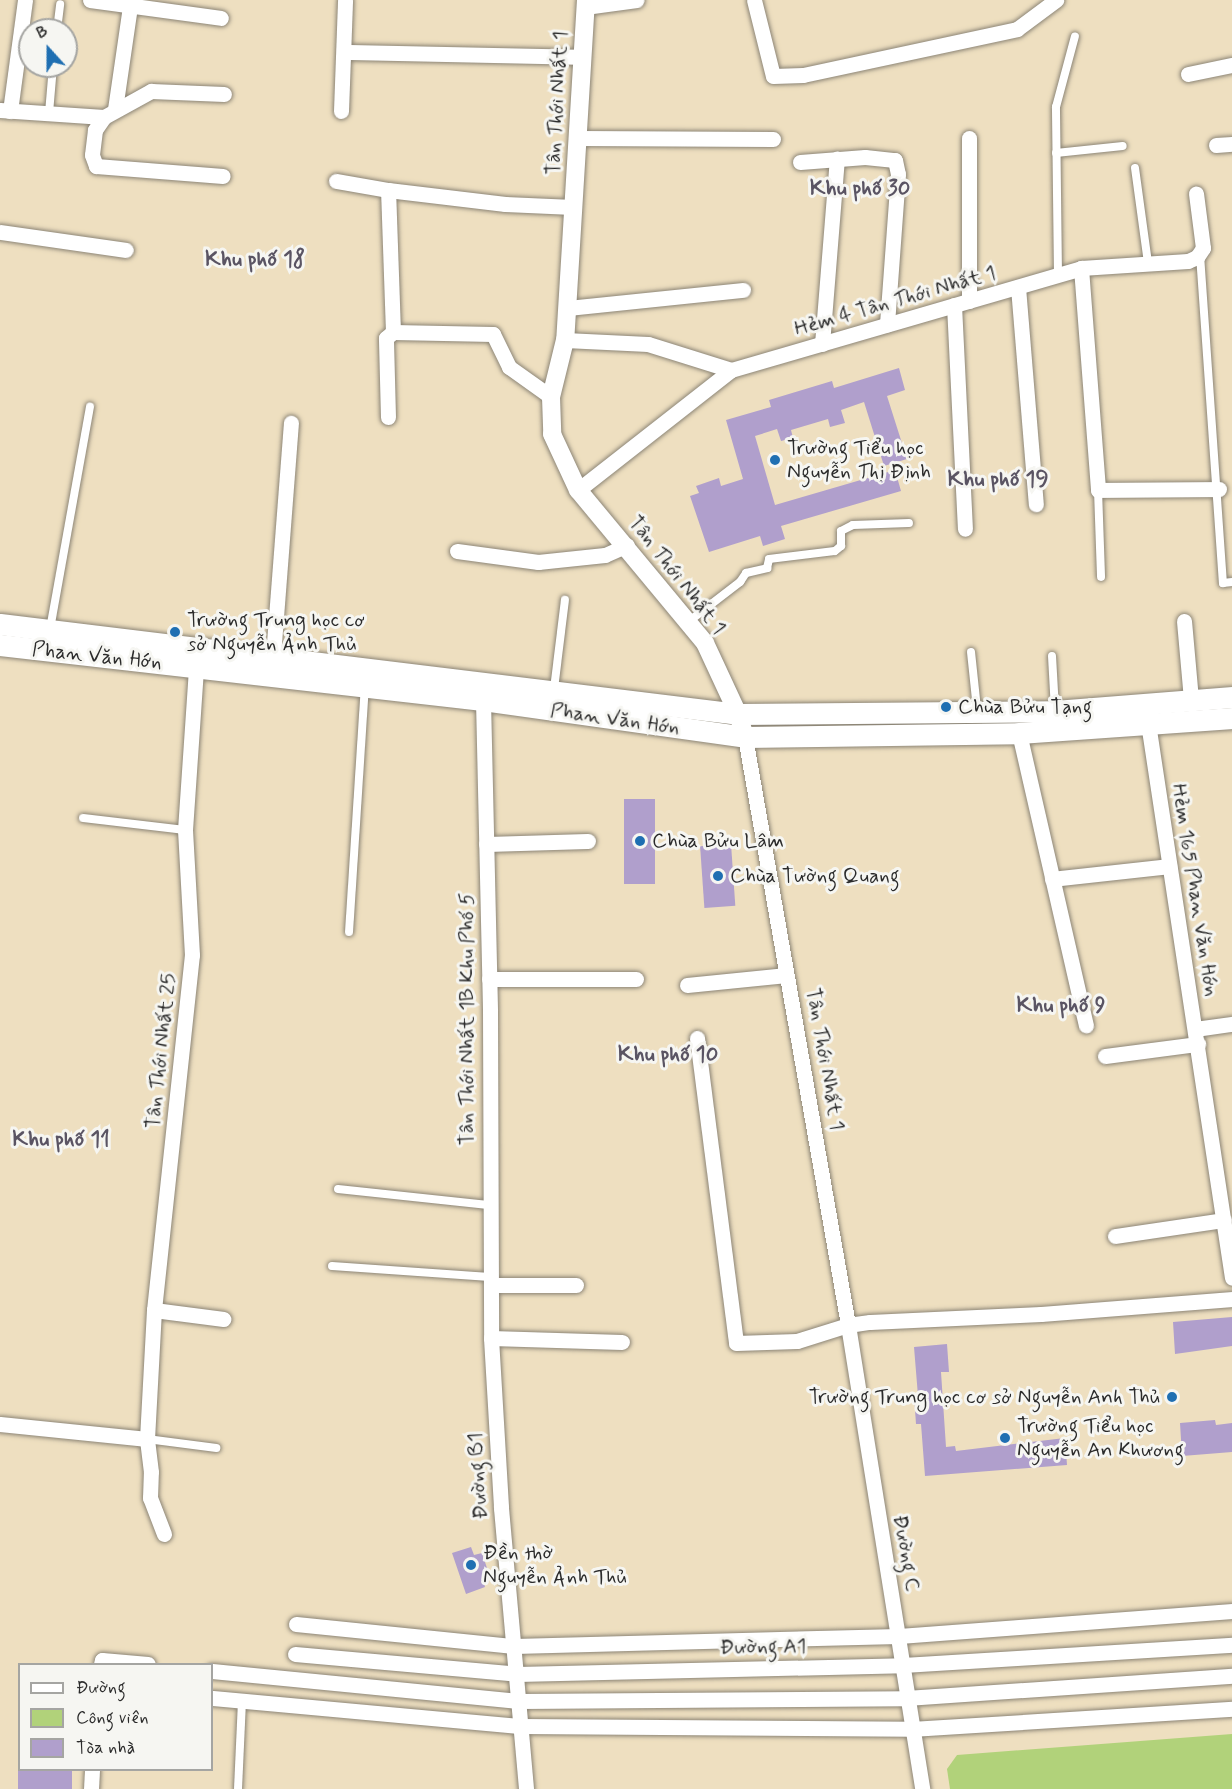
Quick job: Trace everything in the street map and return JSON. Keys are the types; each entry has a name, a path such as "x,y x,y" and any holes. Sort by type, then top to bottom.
{"main road":[{"name":"Phan Văn Hớn","path":"0,624 554,689 738,714 1055,711 1232,697"},
{"name":"Phan Văn Hớn","path":"0,645 483,700 745,737 1019,733 1232,718"}],"street":[{"path":"25,0 5,110 109,113"},
{"path":"90,0 221,18"},
{"path":"341,111 341,64 345,52 345,0"},
{"path":"586,4 637,0"},
{"path":"754,0 772,76 803,75 1017,29 1056,0"},
{"name":"Tân Thới Nhất 1","path":"586,4 566,340 551,397 552,434 578,490 627,545 705,643 738,714 745,737 848,1325"},
{"path":"109,113 130,6"},
{"path":"345,52 582,57"},
{"path":"1188,74 1232,65"},
{"path":"223,176 96,166 92,155 95,130 109,113 151,91 224,94"},
{"path":"578,138 773,139"},
{"path":"965,529 962,303 969,138"},
{"path":"1216,145 1232,144"},
{"path":"822,344 837,159"},
{"path":"801,162 837,159 895,160 898,174 887,325"},
{"path":"336,181 388,190 505,204 573,207"},
{"path":"388,190 393,332"},
{"path":"1196,193 1203,248 1200,254"},
{"path":"0,232 126,250"},
{"name":"Hẻm 4 Tân Thới Nhất 1","path":"578,490 732,370 1081,268 1188,261 1200,254"},
{"path":"1081,268 1098,490 1219,489"},
{"path":"1018,286 1036,504"},
{"path":"567,308 743,290"},
{"path":"388,417 386,338 393,332 492,334 509,367 551,397"},
{"path":"566,340 648,344 732,370"},
{"path":"273,656 291,423"},
{"path":"457,551 538,562 605,555 627,545"},
{"path":"1184,621 1191,700"},
{"name":"Tân Thới Nhất 25","path":"164,1534 150,1498 151,1472 147,1440 154,1310 192,955 185,830 195,667"},
{"name":"Tân Thới Nhất 1B Khu Phố 5","path":"483,700 489,979 488,1205 491,1338"},
{"name":"Hẻm 165 Phan Văn Hớn","path":"1148,723 1232,1278"},
{"path":"1019,733 1086,1025"},
{"path":"486,844 588,841"},
{"path":"1052,879 1169,866"},
{"path":"687,984 787,975"},
{"path":"489,979 636,979"},
{"path":"1195,1029 1232,1024"},
{"path":"697,1038 735,1343 797,1341 848,1325 1232,1299"},
{"path":"1105,1056 1198,1044"},
{"path":"1115,1236 1224,1220"},
{"path":"490,1281 576,1285"},
{"path":"154,1310 223,1319"},
{"name":"Đường C","path":"848,1325 922,1789"},
{"path":"491,1338 622,1342"},
{"name":"Đường B1","path":"491,1338 526,1789"},
{"path":"0,1424 147,1440"},
{"name":"Đường A1","path":"296,1624 514,1646 899,1636 1232,1611"},
{"name":"Đường A1","path":"295,1654 517,1674 903,1665 1232,1645"},
{"path":"102,1662 117,1663"},
{"path":"213,1671 519,1701 906,1698 1232,1676"},
{"path":"213,1698 520,1726 911,1729 1232,1709"},
{"path":"91,1789 92,1771"}],"lane":[{"path":"58,18 60,4"},
{"path":"1058,275 1056,107 1075,36"},
{"path":"49,113 53,78"},
{"path":"1056,153 1123,146"},
{"path":"1135,168 1148,263"},
{"path":"1200,254 1219,489 1223,583 1232,582"},
{"path":"49,630 90,407"},
{"path":"1098,490 1101,577"},
{"path":"688,622 740,582 746,573 767,568 769,559 835,550 841,546 842,531 853,525 909,523"},
{"path":"554,689 565,600"},
{"path":"971,652 977,713"},
{"path":"1052,656 1055,711"},
{"path":"349,932 365,686"},
{"path":"83,818 185,830"},
{"path":"338,1189 488,1205"},
{"path":"332,1266 490,1281"},
{"path":"147,1440 216,1448"},
{"path":"238,1789 242,1701"}],"green space":[{"path":"1232,1734 1232,1789 950,1789 947,1769 957,1755"}],"building":[{"path":"899,368 905,390 887,396 907,459 884,466 864,402 841,410 845,423 830,427 828,419 791,430 793,438 781,441 777,429 755,436 775,505 895,470 901,491 781,526 785,539 763,546 760,536 709,552 690,496 699,493 696,486 719,478 721,486 743,479 726,420 771,407 769,400 832,381 834,388"},
{"name":"Chùa Bửu Lâm","path":"624,799 655,799 655,884 624,884"},
{"name":"Chùa Tường Quang","path":"731,844 735,906 704,908 700,846"},
{"path":"1232,1317 1232,1346 1175,1354 1173,1322"},
{"path":"947,1344 949,1372 941,1372 946,1447 955,1446 956,1451 1065,1438 1067,1465 925,1476 921,1424 916,1424 914,1396 918,1396 914,1347"},
{"path":"1215,1420 1216,1425 1232,1423 1232,1452 1182,1456 1180,1423"},
{"name":"Đền thờ Nguyễn Ảnh Thủ","path":"471,1547 474,1555 482,1553 489,1574 482,1577 485,1587 466,1594 452,1553"},
{"path":"18,1771 72,1771 72,1789 18,1789"}],"place":[{"name":"Trường Tiểu học Nguyễn Thị Định","path":"775,460"},
{"name":"Trường Trung học cơ sở Nguyễn Ảnh Thủ","path":"175,632"},
{"name":"Chùa Bửu Tạng","path":"946,707"},
{"name":"Chùa Bửu Lâm","path":"640,841"},
{"name":"Chùa Tường Quang","path":"718,876"},
{"name":"Trường Trung học cơ sở Nguyễn Anh Thủ","path":"1172,1397"},
{"name":"Trường Tiểu học Nguyễn An Khương","path":"1005,1438"},
{"name":"Đền thờ Nguyễn Ảnh Thủ","path":"471,1565"}],"district":[{"name":"Khu phố 30","path":"860,190"},
{"name":"Khu phố 18","path":"255,261"},
{"name":"Khu phố 19","path":"998,481"},
{"name":"Khu phố 9","path":"1061,1007"},
{"name":"Khu phố 10","path":"668,1056"},
{"name":"Khu phố 11","path":"61,1141"}]}
